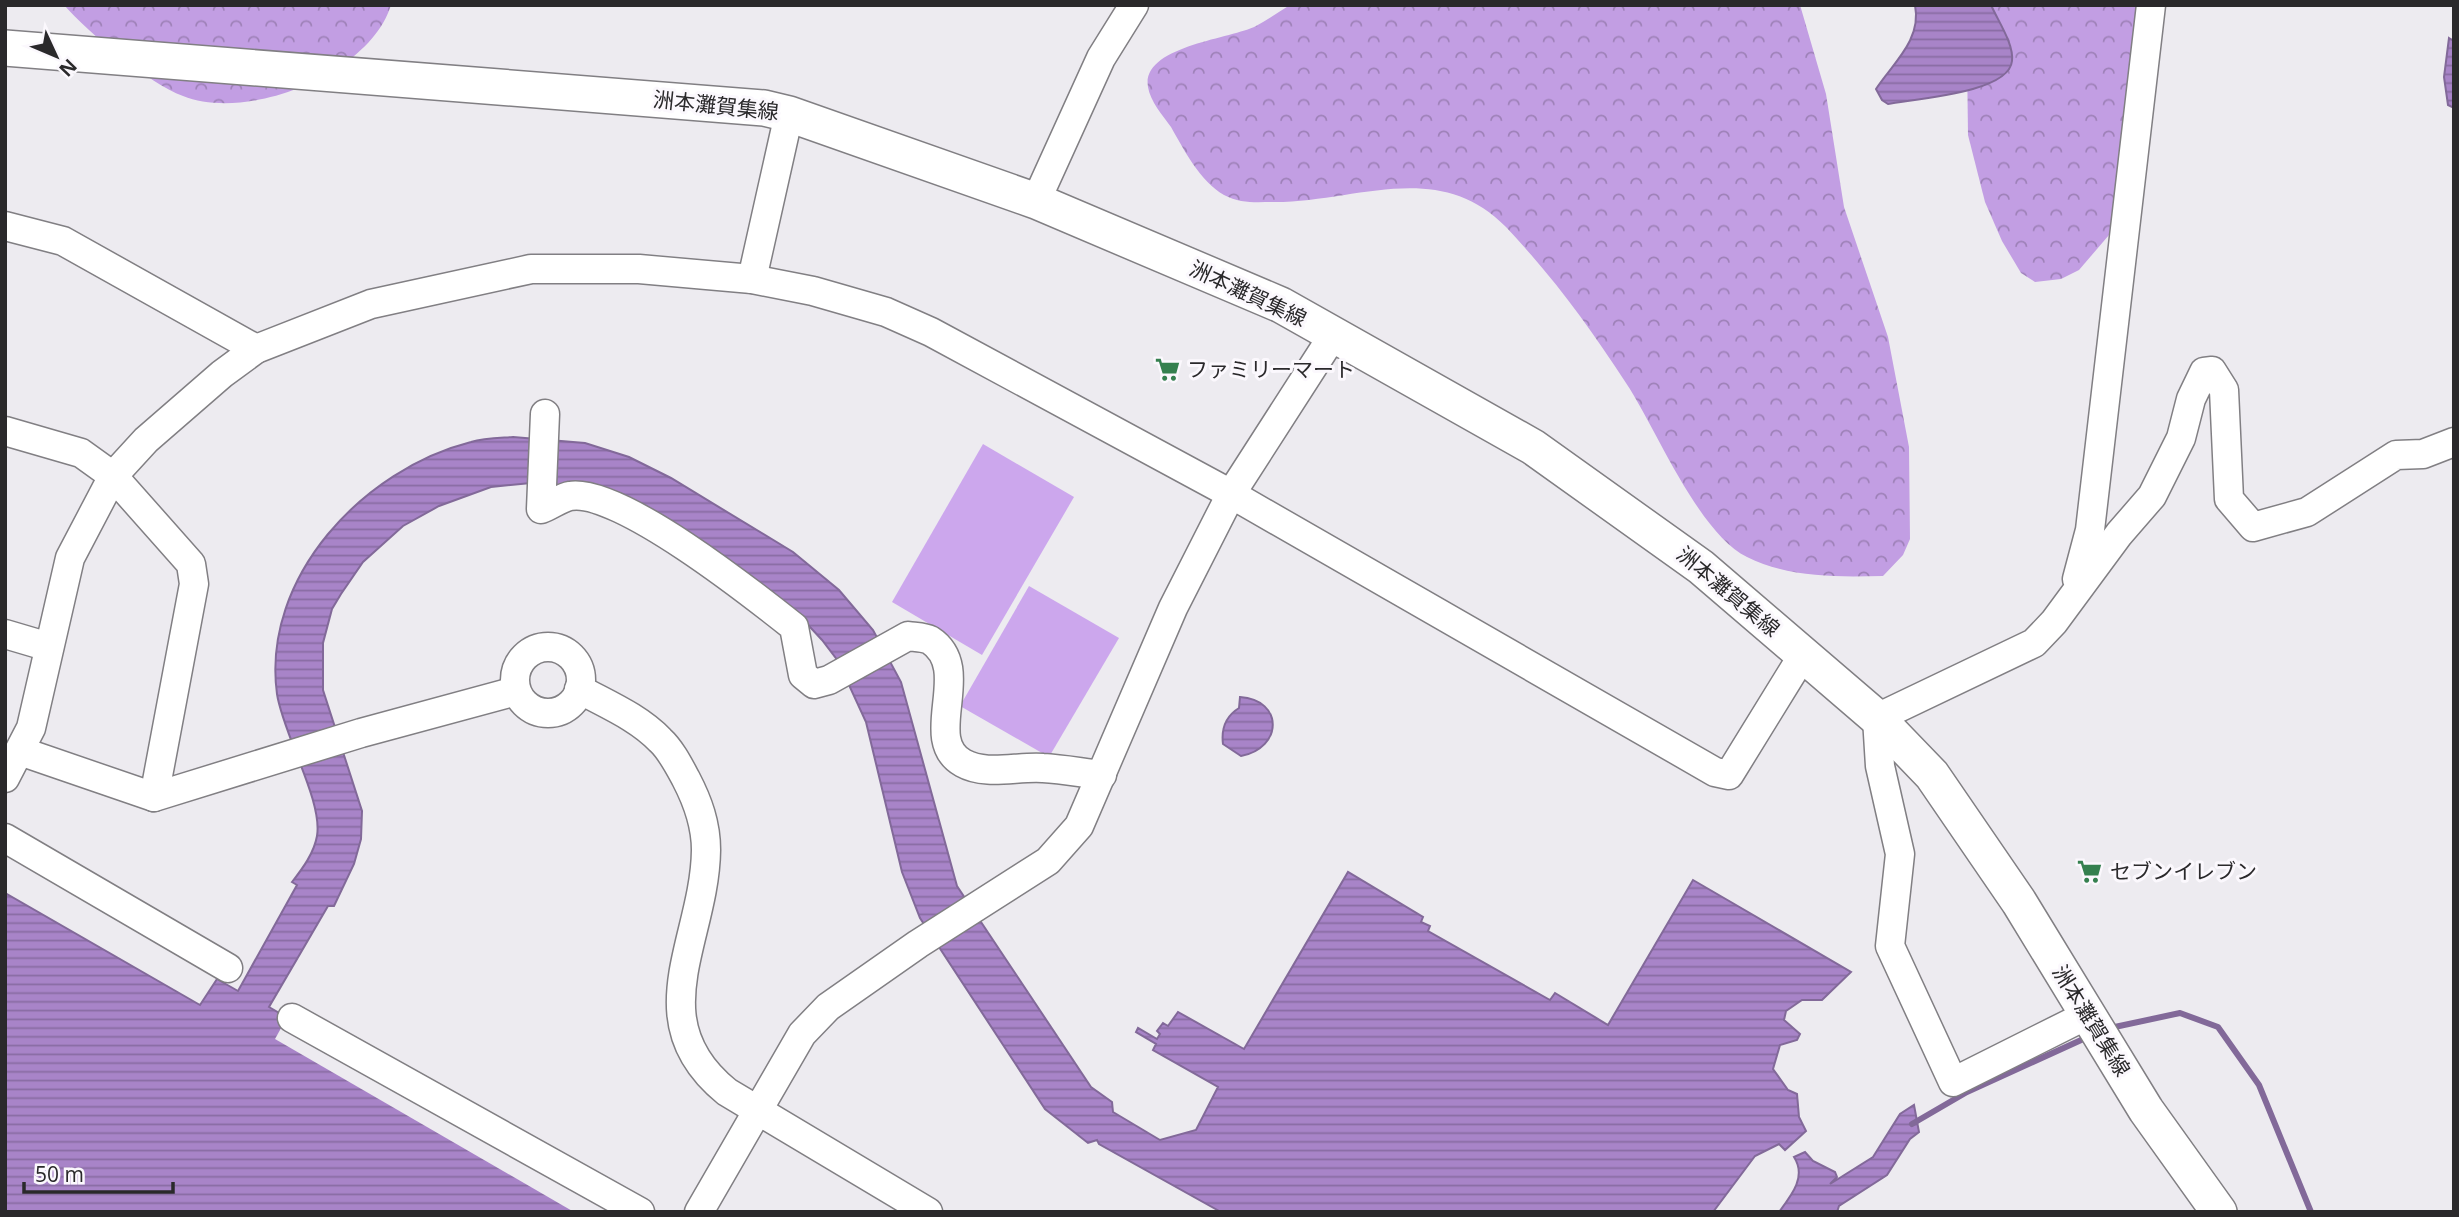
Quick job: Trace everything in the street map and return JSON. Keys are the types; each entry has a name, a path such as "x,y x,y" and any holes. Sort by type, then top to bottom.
{"main road":[{"name":"洲本灘賀集線","path":"5,48 764,108 789,114 1035,201 1281,305 1332,337 1543,454 1701,567 1877,718 1919,761 1952,802 2019,902 2146,1110 2219,1212"}],"street":[{"path":"1035,201 1101,58 1134,5"},
{"path":"2070,602 2090,530 2151,5"},
{"path":"752,279 789,114"},
{"path":"5,226 63,241 256,349"},
{"path":"5,778 31,728 70,558 113,476 146,440 222,374 256,349 371,304 531,269 639,270 752,279 813,291 886,312 1231,494 1715,772 1729,775 1803,655"},
{"path":"699,1212 802,1034 828,1007 919,944 1048,861 1079,826 1168,621 1231,494 1332,337"},
{"path":"2096,1028 1954,1082 1890,946 1900,854 1880,766 1877,718 2034,643 2070,602 2119,534 2152,496 2181,439 2191,399 2204,372 2212,371 2224,390 2229,499 2253,527 2307,512 2396,455 2423,454 2454,442"},
{"path":"545,414 541,509 570,495 594,497 623,509 723,572 794,627 803,675 814,684 829,680 908,636 929,640 950,672 946,737 951,754 962,763 979,770 1044,768 1102,775"},
{"path":"5,431 81,453 113,476 191,564 194,584 154,797"},
{"path":"5,634 49,647"},
{"path":"542,647 553,647 571,656 580,675 579,689 570,704 551,712 530,708 516,691 516,668 522,658 542,647"},
{"path":"579,689 631,717 660,740 679,765 700,807 706,841 704,883 680,977 680,1016 699,1066 727,1092 928,1212"},
{"path":"20,751 154,797 361,733 516,691"},
{"path":"5,838 228,968"},
{"path":"292,1018 640,1212"}],"green space":[{"path":"64,5 391,5 379,30 359,52 333,71 304,86 272,97 240,102 210,102 183,96 153,80 120,56"},
{"path":"1290,5 1800,5 1826,94 1844,207 1888,337 1909,447 1910,539 1903,555 1883,576 1831,576 1796,573 1763,564 1729,544 1695,503 1638,402 1584,322 1555,283 1506,227 1480,206 1453,194 1425,189 1396,189 1305,200 1249,202 1224,195 1207,182 1154,103 1148,87 1150,73 1158,62 1173,53 1244,31"},
{"path":"1982,5 2162,5 2135,160 2109,235 2079,270 2061,279 2035,282 2021,273 2002,241 1985,202 1968,135 1967,57"}],"shaded area":[{"path":"1915,5 1991,5 2011,47 2012,61 2007,72 1995,81 1959,93 1888,104 1882,100 1876,89 1910,40 1916,18"},
{"path":"2449,38 2454,41 2454,108 2448,105 2444,77"},
{"path":"513,437 585,443 629,457 671,478 793,552 839,590 873,630 901,682 957,886 1091,1087 1112,1102 1113,1112 1160,1140 1196,1130 1218,1087 1153,1050 1156,1044 1136,1032 1138,1028 1157,1039 1160,1034 1157,1031 1163,1023 1168,1026 1178,1012 1244,1049 1348,872 1423,917 1421,922 1430,926 1428,931 1550,1000 1555,993 1608,1025 1693,880 1851,972 1822,1000 1802,1000 1786,1011 1784,1020 1800,1034 1797,1040 1780,1045 1773,1069 1788,1090 1797,1094 1799,1117 1806,1131 1785,1150 1779,1144 1755,1156 1713,1212 1221,1212 1099,1144 1097,1140 1088,1143 1045,1109 920,918 902,872 866,722 838,661 798,614 582,489 531,483 491,487 439,506 403,526 363,562 332,609 323,643 323,690 362,811 361,839 354,864 334,906 328,906 269,1007 620,1212 5,1212 5,893 200,1005 217,979 238,991 297,885 292,882 311,854 317,836 317,821 309,786 277,694 276,651 286,609 303,570 328,534 358,503 393,476 431,456 471,442"},
{"path":"983,444 1074,497 982,655 892,602"},
{"path":"1029,586 1119,638 1049,757 960,706"},
{"path":"1240,697 1265,706 1273,725 1265,744 1241,756 1223,744 1224,728 1234,711 1239,708"},
{"path":"1914,1105 1919,1132 1910,1139 1887,1175 1839,1206 1837,1212 1779,1212 1798,1179 1798,1164 1794,1157 1805,1152 1813,1161 1835,1172 1837,1177 1830,1184 1873,1157 1900,1114"}],"pier":[{"path":"285,1021 614,1212 574,1212 275,1039"}],"waterway":[{"path":"2110,1028 2180,1013 2218,1027 2259,1085 2311,1212"},
{"path":"1912,1124 1967,1092 2090,1036"}],"place":[{"name":"ファミリーマート","path":"1167,370"},
{"name":"セブンイレブン","path":"2090,872"}]}
